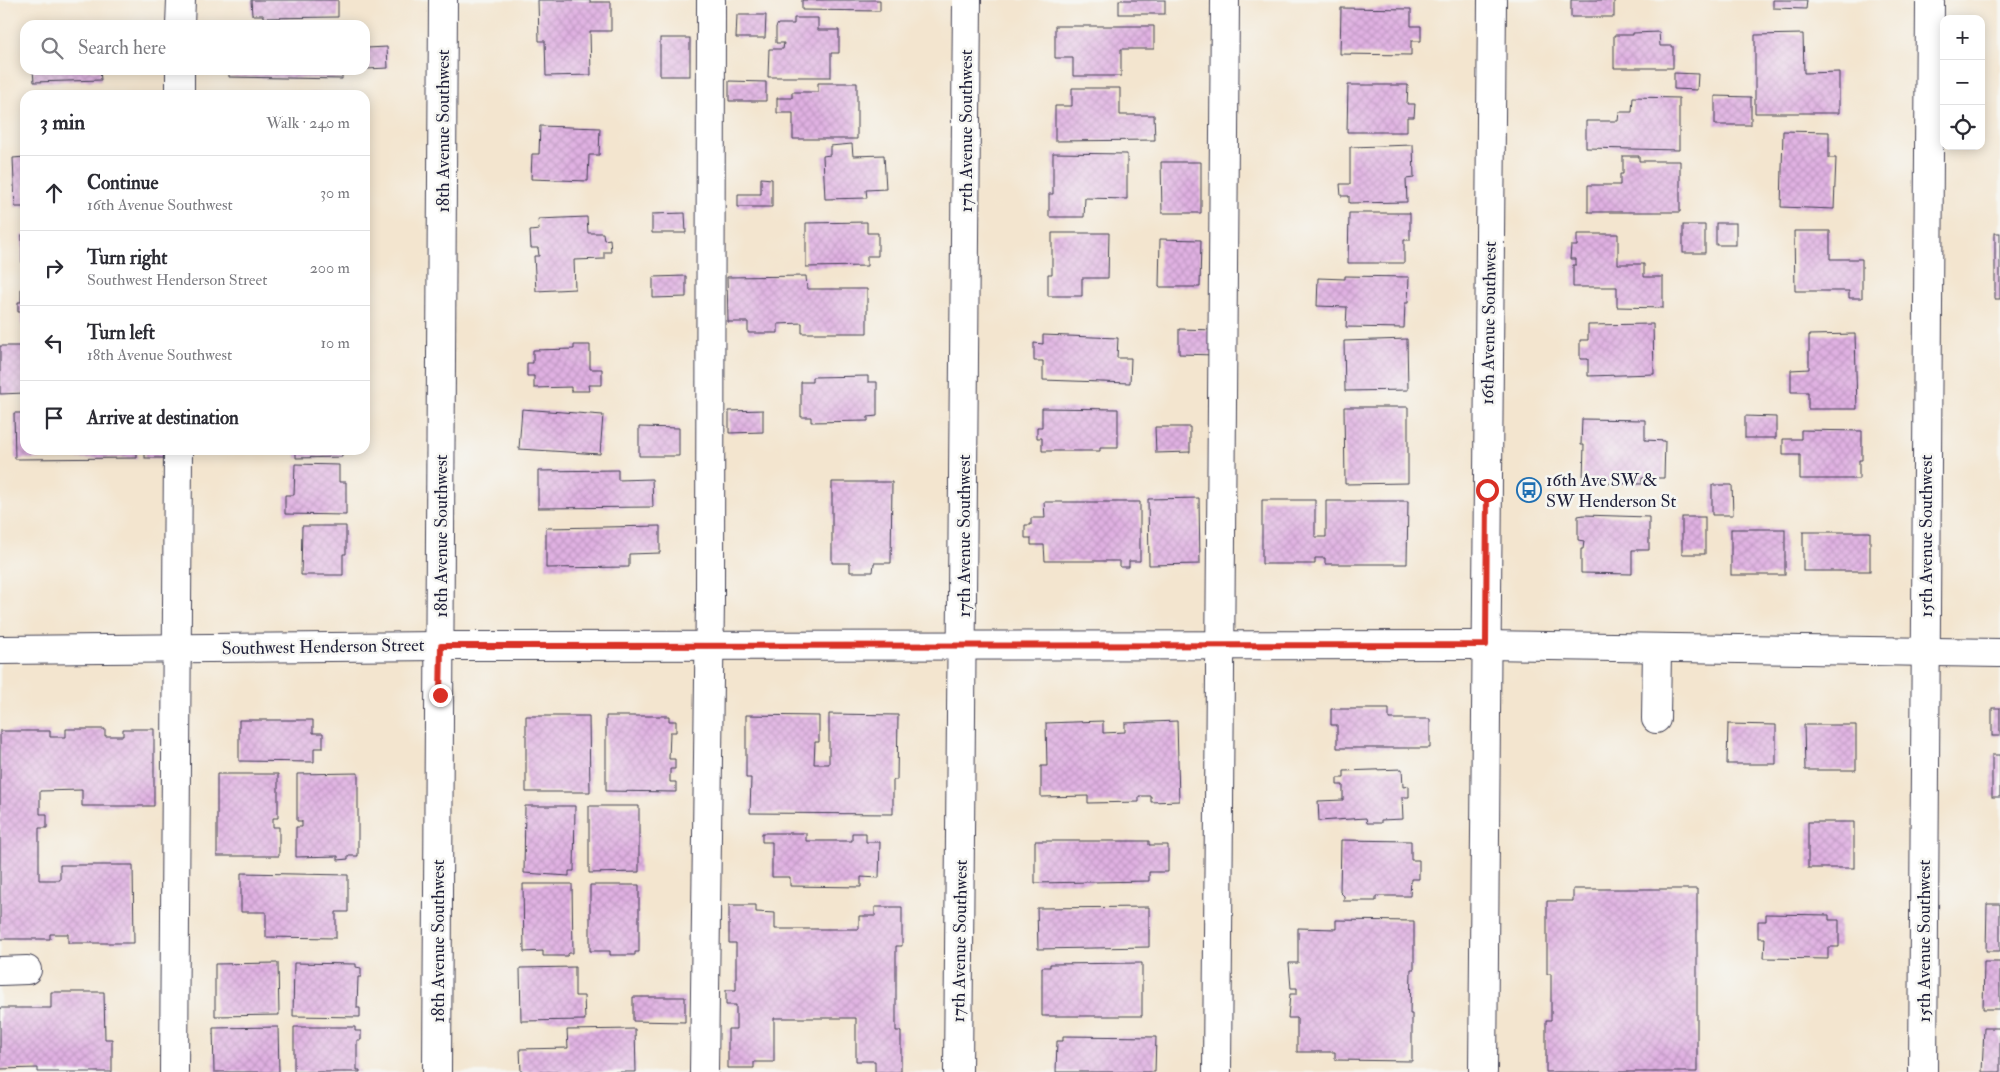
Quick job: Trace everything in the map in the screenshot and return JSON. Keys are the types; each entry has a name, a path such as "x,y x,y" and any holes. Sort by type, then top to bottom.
{"street":[{"path":"180,0 180,20"},
{"name":"18th Avenue Southwest","path":"437,1072 444,0"},
{"path":"704,1072 709,646 711,0"},
{"name":"17th Avenue Southwest","path":"958,1072 967,0"},
{"path":"1218,1072 1225,0"},
{"name":"16th Avenue Southwest","path":"1483,1072 1492,0"},
{"name":"15th Avenue Southwest","path":"1923,1072 1930,0"},
{"path":"180,75 180,90"},
{"path":"174,1072 178,455"},
{"name":"Southwest Henderson Street","path":"0,650 441,646 1486,645 2000,653"},
{"path":"1656,719 1657,648"},
{"path":"0,971 27,970"}],"building":[{"path":"251,0 338,0 338,17 263,18 263,15 252,15"},
{"path":"538,0 611,2 611,31 590,31 591,75 546,76 545,41 539,41"},
{"path":"802,0 880,0 880,11 802,10"},
{"path":"1119,0 1165,0 1165,14 1119,14"},
{"path":"1571,0 1614,0 1614,17 1571,17"},
{"path":"1773,0 1807,0 1806,9 1773,8"},
{"path":"1341,8 1411,9 1411,26 1421,26 1421,41 1411,41 1411,55 1340,54"},
{"path":"737,15 766,15 765,38 736,38"},
{"path":"794,18 818,18 818,30 839,30 839,53 831,53 831,77 768,77 769,49 783,49 784,43 776,43 776,27 778,24 794,24"},
{"path":"1055,26 1154,26 1154,49 1121,49 1121,76 1073,76 1073,58 1055,58"},
{"path":"1659,32 1660,46 1673,46 1673,68 1614,68 1614,35"},
{"path":"1803,34 1804,73 1839,72 1839,113 1755,113 1755,35"},
{"path":"660,38 690,38 690,76 660,76"},
{"path":"387,47 388,68 370,69 370,48"},
{"path":"1674,73 1698,74 1697,90 1674,89"},
{"path":"33,75 100,75 101,80 34,82"},
{"path":"229,75 342,75 342,79 229,77"},
{"path":"729,81 766,82 766,101 729,101"},
{"path":"818,83 857,83 857,139 793,139 793,113 777,113 777,98 792,98 792,92 818,92"},
{"path":"1348,85 1408,85 1407,104 1415,104 1414,117 1407,117 1407,132 1347,132"},
{"path":"1072,88 1120,88 1120,115 1154,115 1155,140 1055,141 1055,106 1072,106"},
{"path":"1715,96 1751,97 1751,125 1715,125"},
{"path":"1633,97 1679,98 1679,150 1586,148 1586,121 1618,121 1619,112 1632,112"},
{"path":"540,126 600,128 599,155 589,155 588,181 531,179 532,154 539,154"},
{"path":"1783,131 1829,132 1829,158 1836,158 1834,209 1781,207"},
{"path":"852,144 853,156 884,155 886,189 866,190 867,198 825,199 823,156 830,155 830,146"},
{"path":"1413,145 1414,178 1406,179 1407,202 1349,203 1349,196 1341,196 1340,184 1350,184 1350,147"},
{"path":"1053,153 1127,154 1127,199 1085,198 1084,217 1049,217 1049,194 1053,194"},
{"path":"1623,156 1639,156 1639,161 1680,161 1680,212 1588,212 1588,185 1620,185 1620,174 1623,174"},
{"path":"20,157 20,207 15,207 13,158"},
{"path":"1161,162 1201,162 1201,213 1162,213"},
{"path":"761,178 772,179 772,207 738,207 738,194 761,194"},
{"path":"685,213 686,233 652,233 652,214"},
{"path":"1349,213 1410,213 1410,240 1404,240 1404,263 1348,263"},
{"path":"587,217 588,233 603,233 604,240 610,239 611,252 604,252 604,259 574,260 575,289 536,291 534,256 539,256 538,248 531,248 530,231 539,230 538,219"},
{"path":"867,222 867,233 878,233 878,256 867,256 867,266 806,267 806,223"},
{"path":"1716,223 1736,223 1736,245 1716,245"},
{"path":"1683,225 1705,225 1705,253 1683,253"},
{"path":"1794,231 1830,231 1830,259 1862,259 1862,298 1849,298 1849,291 1795,291"},
{"path":"1052,233 1109,233 1108,278 1082,278 1082,296 1048,296 1048,274 1052,274"},
{"path":"1995,233 2000,233 2000,299 1995,299"},
{"path":"1577,234 1618,234 1618,264 1644,264 1644,277 1663,277 1663,308 1617,307 1617,287 1573,287 1573,265 1576,265 1576,259 1570,259 1571,246 1577,246"},
{"path":"1160,239 1201,240 1200,287 1159,287"},
{"path":"686,276 686,297 653,298 653,277"},
{"path":"806,276 807,289 867,289 867,333 802,333 802,323 778,324 778,333 748,333 748,322 728,322 727,277"},
{"path":"1345,276 1409,277 1408,303 1405,303 1404,328 1346,327 1347,307 1317,306 1318,278 1345,279"},
{"path":"18,302 20,302 20,312 18,312"},
{"path":"1653,324 1654,374 1588,376 1588,359 1580,359 1580,340 1588,340 1588,325"},
{"path":"1179,329 1216,330 1215,355 1179,354"},
{"path":"1855,334 1857,409 1808,409 1808,392 1791,392 1791,370 1809,369 1809,335"},
{"path":"1043,335 1118,338 1117,358 1131,358 1130,383 1043,380 1043,361 1034,361 1034,343 1043,344"},
{"path":"1407,339 1408,390 1345,391 1344,341"},
{"path":"574,345 590,345 590,369 602,369 602,385 588,385 589,391 571,391 571,387 534,388 534,376 527,376 527,363 533,363 533,350 574,349"},
{"path":"0,346 20,346 20,393 0,394"},
{"path":"868,376 868,382 877,382 877,416 868,417 868,421 811,422 811,417 801,417 801,382 812,382 812,377"},
{"path":"1344,407 1408,407 1408,483 1345,484"},
{"path":"1042,408 1118,409 1118,448 1100,448 1100,451 1042,451 1042,438 1037,438 1037,427 1042,427"},
{"path":"522,409 603,415 600,454 519,449"},
{"path":"763,410 763,432 729,433 729,411"},
{"path":"14,413 20,413 20,455 137,455 137,458 15,459"},
{"path":"1745,416 1776,417 1776,438 1745,438"},
{"path":"1582,419 1645,420 1645,440 1665,441 1664,478 1642,478 1642,484 1589,483 1590,479 1583,479 1584,445 1581,445"},
{"path":"639,427 679,428 679,456 639,456"},
{"path":"1155,427 1190,427 1190,452 1156,453"},
{"path":"1801,430 1862,431 1862,460 1859,460 1859,479 1800,479 1800,455 1783,455 1783,439 1801,439"},
{"path":"145,455 167,455 167,458 145,458"},
{"path":"296,455 342,455 342,457 296,458"},
{"path":"295,464 339,465 339,482 346,482 346,515 285,514 285,495 294,495"},
{"path":"618,470 618,480 652,479 653,507 538,508 538,471"},
{"path":"832,482 892,482 891,563 874,563 873,572 850,572 850,563 832,563"},
{"path":"1712,485 1732,485 1733,515 1712,515"},
{"path":"1199,498 1200,564 1149,565 1148,499"},
{"path":"1262,500 1315,500 1315,537 1326,537 1326,501 1408,501 1407,564 1325,564 1325,558 1315,558 1315,564 1262,564"},
{"path":"1044,502 1140,502 1140,561 1129,561 1129,567 1120,567 1120,561 1045,561 1044,545 1031,545 1031,538 1025,538 1025,525 1031,525 1031,518 1045,518"},
{"path":"1578,516 1649,517 1649,550 1632,550 1632,574 1581,573 1581,549 1583,549 1584,541 1578,540"},
{"path":"1682,517 1705,517 1705,554 1682,554"},
{"path":"302,526 346,526 346,554 343,554 343,575 301,575"},
{"path":"660,526 660,553 629,554 629,567 546,568 546,528"},
{"path":"1731,529 1785,529 1785,575 1731,575"},
{"path":"1803,532 1870,532 1870,571 1803,571"},
{"path":"1992,708 2000,708 2000,736 1992,736"},
{"path":"1331,709 1389,709 1389,719 1430,719 1430,748 1337,748 1337,725 1331,725"},
{"path":"829,714 898,715 897,780 893,780 893,814 750,813 751,778 746,778 746,715 819,716 819,742 815,742 814,764 829,764"},
{"path":"526,716 589,716 590,792 526,792"},
{"path":"606,716 669,716 669,721 676,721 676,732 670,732 669,759 675,759 675,769 670,769 670,782 676,782 676,792 606,791"},
{"path":"239,720 313,720 313,733 323,733 323,748 314,748 314,762 239,761"},
{"path":"1103,721 1103,733 1125,732 1125,723 1177,721 1179,801 1151,802 1151,796 1139,796 1139,802 1088,803 1088,796 1041,797 1041,766 1047,766 1046,723"},
{"path":"1728,724 1776,725 1776,764 1727,764"},
{"path":"1804,725 1856,725 1856,770 1805,770"},
{"path":"66,729 105,729 105,736 123,736 123,729 154,729 154,806 82,806 82,790 40,791 40,814 47,814 47,828 39,828 39,880 60,880 60,865 133,865 134,943 68,943 68,934 50,934 50,939 0,939 0,731 50,731 50,737 66,737"},
{"path":"1992,755 2000,755 2000,797 1992,797"},
{"path":"1402,769 1403,787 1409,786 1409,797 1402,797 1403,819 1381,820 1381,823 1367,823 1366,818 1319,821 1318,801 1343,800 1343,785 1337,785 1337,778 1344,778 1344,771"},
{"path":"358,773 358,856 348,856 348,859 338,860 338,856 296,857 296,827 302,827 302,821 297,821 297,774"},
{"path":"217,774 278,774 278,818 273,818 273,827 279,827 279,856 217,856"},
{"path":"525,806 575,806 574,871 569,871 569,876 524,873"},
{"path":"589,806 639,806 639,872 589,873"},
{"path":"1808,822 1854,822 1854,868 1808,868"},
{"path":"762,833 806,833 806,841 852,841 852,833 866,833 866,842 880,842 879,878 861,877 861,887 790,886 790,877 772,877 772,842 762,842"},
{"path":"1341,840 1411,841 1411,860 1419,860 1419,879 1411,879 1410,896 1376,896 1376,901 1344,901 1344,896 1340,892"},
{"path":"1035,841 1149,841 1149,845 1168,845 1168,872 1149,872 1149,881 1035,883"},
{"path":"241,873 348,875 348,912 336,912 336,938 266,937 266,912 241,912"},
{"path":"523,884 572,884 573,953 569,953 567,956 543,956 543,951 524,952"},
{"path":"590,885 639,885 639,952 635,952 635,955 610,955 610,951 590,951"},
{"path":"1573,889 1697,889 1697,1072 1546,1072 1546,1020 1551,1020 1551,974 1547,974 1547,901 1573,901"},
{"path":"1987,904 2000,904 2000,951 1986,951"},
{"path":"729,905 756,905 756,912 775,913 775,929 859,929 859,916 875,916 875,907 902,907 902,946 896,946 896,1031 901,1031 901,1072 875,1072 875,1061 856,1061 856,1018 774,1018 774,1062 754,1062 754,1068 728,1068 728,1029 736,1029 736,1005 726,1005 726,990 736,990 736,943 729,943"},
{"path":"1149,907 1149,947 1038,949 1037,908"},
{"path":"1766,914 1829,915 1829,920 1839,920 1839,947 1828,947 1828,959 1764,958 1765,938 1758,938 1758,921 1766,921"},
{"path":"1336,920 1414,921 1414,969 1411,969 1410,1014 1412,1014 1412,1061 1335,1060 1335,1052 1297,1052 1297,1018 1288,1018 1290,994 1297,994 1297,988 1291,988 1289,963 1298,963 1298,928 1336,929"},
{"path":"1984,962 2000,962 2000,1009 1983,1009"},
{"path":"278,963 279,1015 215,1016 215,964"},
{"path":"294,963 356,964 356,967 361,968 361,977 358,977 357,1008 360,1008 360,1017 293,1016"},
{"path":"1142,963 1142,1016 1042,1016 1042,967 1050,967 1050,964"},
{"path":"575,967 575,996 584,996 585,1020 521,1021 520,968"},
{"path":"51,992 104,992 105,1039 112,1039 112,1072 38,1072 38,1068 0,1069 0,1008 51,1008"},
{"path":"633,997 685,997 685,1022 633,1021"},
{"path":"278,1027 279,1072 214,1072 213,1028"},
{"path":"294,1027 355,1027 355,1031 361,1031 361,1040 357,1040 357,1070 360,1070 360,1072 294,1072"},
{"path":"1984,1028 2000,1028 2000,1072 1982,1072"},
{"path":"635,1029 636,1072 521,1072 520,1049 568,1048 567,1030"},
{"path":"1063,1036 1156,1037 1155,1072 1056,1072 1057,1041 1063,1041"}],"place":[{"name":"16th Ave SW & SW Henderson St","path":"1529,490"}],"route":[{"path":"440,695 441,646 1486,645 1487,490"}]}
